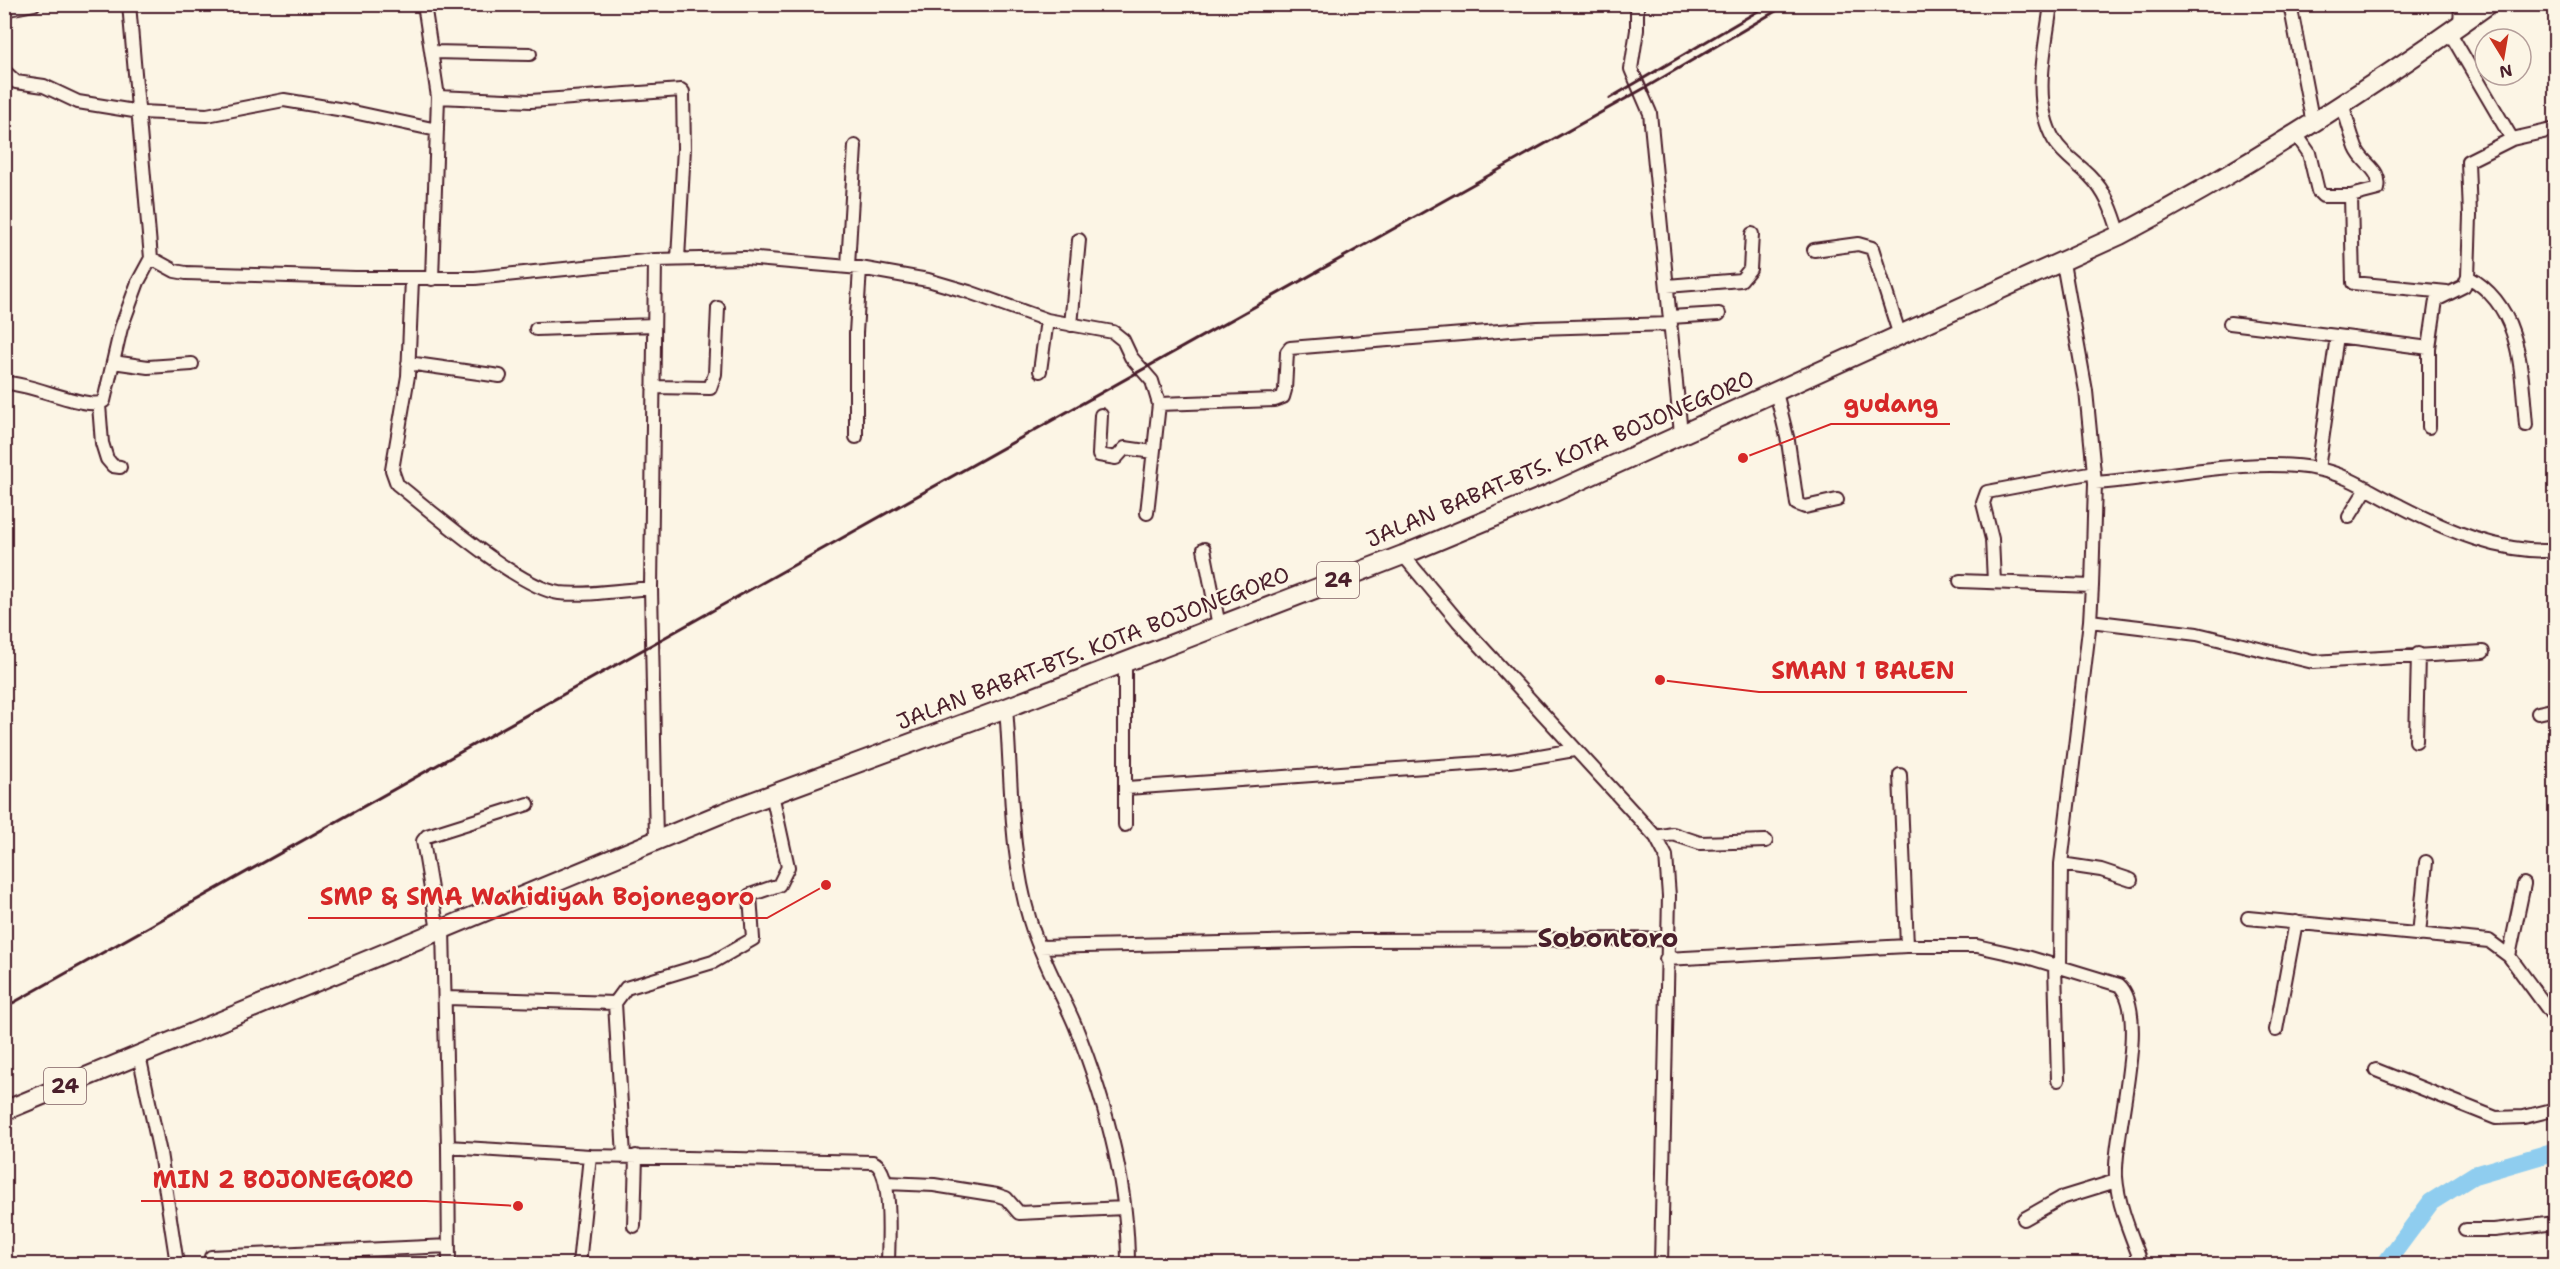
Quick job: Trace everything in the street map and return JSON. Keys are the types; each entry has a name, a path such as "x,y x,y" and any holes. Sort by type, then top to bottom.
{"highway":[{"name":"JALAN BABAT-BTS. KOTA BOJONEGORO","path":"4,1111 656,840 1403,555 1550,494 2063,263 2212,187 2343,106 2489,4"}],"street":[{"path":"4,10 34,4"},
{"path":"4,383 18,383 92,405 99,405 104,401 128,307 151,258 129,4"},
{"path":"424,4 438,97 432,279"},
{"path":"1637,4 1637,30 1631,69 1650,113 1681,434"},
{"path":"2051,4 2042,84 2045,114 2055,142 2104,193 2111,205 2120,235"},
{"path":"2290,4 2313,124"},
{"path":"2461,4 2455,29 2512,139"},
{"path":"432,52 530,54"},
{"path":"4,71 16,82 44,86 78,102 140,112 207,115 284,100 437,130"},
{"path":"438,97 531,101 681,90 683,92 684,148 678,259"},
{"path":"2296,134 2309,153 2315,167 2318,191 2323,196 2351,196 2378,189 2376,171 2357,150 2343,106"},
{"path":"2429,427 2429,348 2435,301 2448,292 2464,286 2468,277 2470,216 2468,161 2512,139 2556,129"},
{"path":"855,146 856,438"},
{"path":"2351,196 2353,283 2448,292"},
{"path":"1667,286 1741,280 1750,269 1752,234"},
{"path":"1071,325 1079,240"},
{"path":"1814,250 1858,244 1872,248 1900,336"},
{"path":"151,258 175,271 186,273 412,279 503,276 655,260 745,258 854,267 928,280 1047,320 1119,335 1131,357 1152,381 1159,404 1147,513"},
{"path":"655,260 651,588 656,840"},
{"path":"2058,1080 2061,864 2090,621 2095,478 2086,392 2063,263"},
{"path":"2468,277 2491,291 2507,314 2518,357 2526,425"},
{"path":"412,279 408,363 392,470 397,484 469,541 541,588 572,593 651,588"},
{"path":"654,387 710,388 714,374 718,308"},
{"path":"1159,404 1275,400 1282,397 1285,390 1287,352 1290,348 1525,328 1670,321 1719,314"},
{"path":"1040,371 1047,320"},
{"path":"2230,323 2429,348"},
{"path":"536,329 654,325"},
{"path":"2318,469 2337,336"},
{"path":"113,362 148,367 192,364"},
{"path":"408,363 500,376"},
{"path":"1776,392 1792,461 1797,504 1805,507 1837,500"},
{"path":"99,405 104,451 113,466 120,468"},
{"path":"1101,415 1097,451 1099,455 1116,458 1125,448 1153,452"},
{"path":"1994,582 1992,539 1983,503 1987,492 2095,478 2275,465 2318,469 2367,488 2438,525 2492,544 2526,550 2556,551"},
{"path":"2349,517 2367,488"},
{"path":"1204,549 1219,626"},
{"path":"1403,555 1458,621 1656,837 1667,865 1668,939 1661,1264"},
{"path":"1960,581 2092,586"},
{"path":"2090,621 2197,634 2313,662 2418,654 2483,652"},
{"path":"2416,741 2418,654"},
{"path":"1125,662 1127,788 1125,825"},
{"path":"1006,708 1018,874 1039,947 1074,1025 1100,1094 1124,1208 1128,1264"},
{"path":"2538,712 2556,709"},
{"path":"1127,788 1504,762 1574,750"},
{"path":"1900,775 1907,946"},
{"path":"634,1226 630,1156 615,1003 626,988 713,962 754,938 750,895 779,885 788,867 772,794"},
{"path":"449,1264 446,998 441,930 423,841 427,836 528,804"},
{"path":"1656,837 1673,834 1700,843 1766,841"},
{"path":"2419,935 2426,862"},
{"path":"2061,864 2094,868 2131,880"},
{"path":"2509,956 2524,884"},
{"path":"2248,918 2489,941 2509,956 2556,1020"},
{"path":"2276,1030 2296,922"},
{"path":"1039,947 1364,940 1668,939"},
{"path":"1666,958 1907,946 1987,947 2119,985 2125,992 2131,1009 2132,1052 2118,1142 2116,1181 2142,1264"},
{"path":"446,998 615,1003"},
{"path":"132,1058 160,1154 177,1264"},
{"path":"2376,1070 2496,1118 2524,1117 2556,1109"},
{"path":"448,1147 590,1156 873,1162 879,1164 886,1183 888,1264"},
{"path":"579,1264 590,1156"},
{"path":"2024,1219 2061,1198 2116,1181"},
{"path":"886,1183 934,1185 997,1195 1006,1198 1019,1213 1124,1208"},
{"path":"2465,1230 2494,1230 2556,1223"},
{"path":"211,1257 449,1246"}],"waterway":[{"path":"2385,1264 2431,1202 2474,1175 2556,1151"}],"railway":[{"path":"1610,98 1770,4"},
{"path":"4,1008 1650,85 1788,4"}],"place":[{"name":"gudang","path":"1743,458"},
{"name":"SMAN 1 BALEN","path":"1660,680"},
{"name":"SMP & SMA Wahidiyah Bojonegoro","path":"826,885"},
{"name":"MIN 2 BOJONEGORO","path":"518,1206"}],"district":[{"name":"Sobontoro","path":"1608,937"}]}
